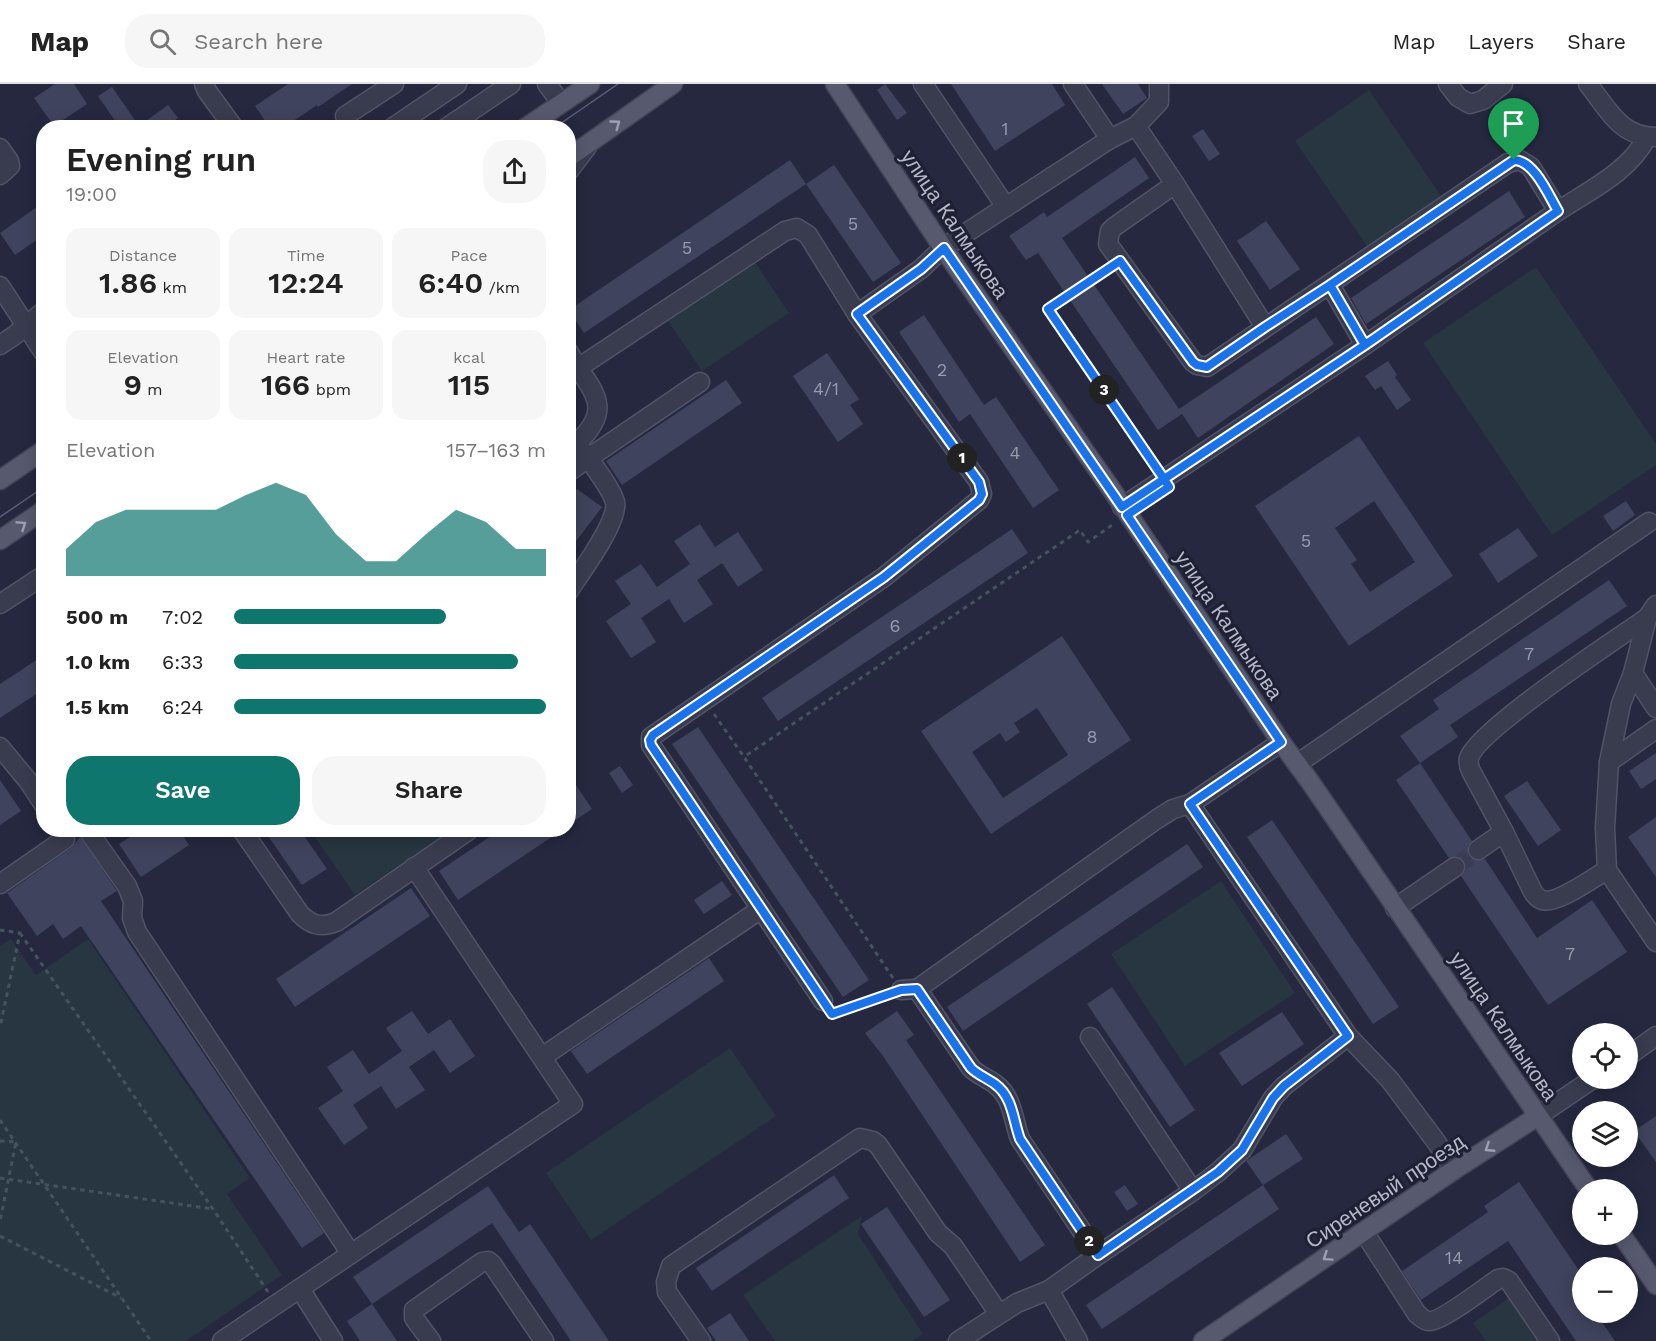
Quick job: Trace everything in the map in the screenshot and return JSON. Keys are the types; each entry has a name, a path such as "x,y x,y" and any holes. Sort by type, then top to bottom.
{"main road":[{"path":"537,120 590,84"},
{"path":"576,153 673,84"},
{"name":"улица Калмыкова","path":"835,84 944,248 1581,1179"},
{"path":"0,480 36,455"},
{"path":"0,540 36,515"},
{"name":"Сиреневый проезд","path":"1203,1341 1454,1170 1538,1116"},
{"path":"1629,1245 1656,1285"}],"street":[{"path":"204,84 228,120"},
{"path":"345,116 394,84"},
{"path":"404,120 457,84"},
{"path":"458,120 512,84"},
{"path":"547,84 561,104"},
{"path":"923,84 1006,207"},
{"path":"1073,84 1110,139"},
{"path":"857,314 921,269 944,248 1110,139 1136,126 1159,102 1159,84"},
{"path":"1449,84 1458,97 1470,104 1483,100 1503,84"},
{"path":"1125,511 1164,479 1623,169 1651,137 1632,133 1620,125 1594,86"},
{"path":"1136,126 1265,327"},
{"path":"576,161 589,144"},
{"path":"0,148 10,166 0,175"},
{"path":"1175,184 1110,231 1108,243 1197,365 1207,367 1514,160 1520,160 1531,167 1558,211"},
{"path":"578,368 791,228 803,230 857,314 979,482 982,494 975,505 884,577 653,735 650,742 823,1001"},
{"path":"1330,285 1365,345"},
{"path":"0,286 36,341"},
{"path":"0,345 36,318"},
{"path":"576,365 594,390 599,412 578,451"},
{"path":"578,451 700,382"},
{"path":"576,580 616,513 613,496 578,451"},
{"path":"1297,764 1654,526"},
{"path":"0,604 36,579"},
{"path":"1651,611 1633,673 1621,704 1609,762 1605,828 1607,870 1656,942"},
{"path":"1607,870 1557,899 1542,900 1532,890 1468,765 1473,751 1512,714 1651,611"},
{"path":"1633,673 1656,708"},
{"path":"1609,762 1656,729"},
{"path":"1098,1255 1020,1139 1015,1126 1014,1113 1005,1094 996,1084 978,1075 971,1068 909,990 1173,809 1190,804 1281,742"},
{"path":"0,747 36,793"},
{"path":"1190,804 1348,1036 1390,1080 1454,1170"},
{"path":"1478,850 1504,832"},
{"path":"0,884 58,837"},
{"path":"98,837 127,885 133,901 132,918 137,932 351,1254"},
{"path":"247,837 300,914 307,921 326,926 336,922 459,837"},
{"path":"222,1341 573,1104 414,867"},
{"path":"1395,908 1455,867"},
{"path":"542,1057 761,909"},
{"path":"958,1341 1017,1303 1049,1290 1218,1172 1242,1150 1273,1098 1284,1086 1348,1036"},
{"path":"1638,1049 1656,1036"},
{"path":"1090,1037 1193,1191"},
{"name":"Сиреневый проезд","path":"1538,1116 1578,1089"},
{"path":"701,1341 667,1292 666,1282 671,1266 860,1138 873,1141 878,1145 938,1233 953,1246 999,1314"},
{"path":"1364,1232 1417,1314 1423,1319 1429,1321 1443,1317 1498,1279 1503,1278 1509,1281 1550,1341"},
{"path":"431,1341 414,1318 414,1310 482,1262 488,1261 544,1341"},
{"path":"300,1289 333,1341"},
{"path":"1049,1290 1078,1341"}],"path":[{"path":"1120,261 1048,309 1164,479"},
{"path":"744,757 1080,530 1088,542 1125,511"},
{"path":"705,700 909,990 832,1014 823,1001"},
{"path":"0,930 20,933 213,1209 276,1305"},
{"path":"0,1027 20,933"},
{"path":"0,1120 151,1341"},
{"path":"0,1141 16,1142"},
{"path":"0,1221 16,1142"},
{"path":"0,1178 213,1209"},
{"path":"0,1236 122,1299"}],"shaded area":[{"path":"1369,90 1441,196 1367,246 1295,141"},
{"path":"755,262 789,313 702,371 668,321"},
{"path":"1536,267 1656,444 1656,465 1552,535 1423,343"},
{"path":"315,837 441,837 355,895"},
{"path":"1221,881 1295,993 1185,1066 1111,954"},
{"path":"11,939 36,975 88,939 250,1178 227,1194 282,1275 186,1341 0,1341 0,946"},
{"path":"730,1048 776,1116 591,1240 546,1173"},
{"path":"862,1216 858,1234 923,1334 912,1341 775,1341 743,1295"},
{"path":"1509,1298 1539,1341 1486,1341 1473,1323"}],"building":[{"path":"55,84 74,84 87,104 63,120 50,120 34,98"},
{"path":"288,84 352,84 295,120 265,120 255,106"},
{"path":"885,84 907,113 897,120 877,90"},
{"path":"951,84 1052,84 1065,105 995,151"},
{"path":"1102,84 1138,84 1147,98 1123,114"},
{"path":"112,87 135,120 114,120 98,96"},
{"path":"168,105 178,118 175,120 147,120"},
{"path":"1203,129 1220,154 1209,161 1192,136"},
{"path":"1135,157 1149,178 1062,238 1179,409 1316,317 1334,344 1198,438 1182,414 1158,430 1038,253 1026,260 1009,236 1044,212 1047,217"},
{"path":"790,160 806,184 584,333 576,321 576,305"},
{"path":"834,165 901,263 873,282 806,184"},
{"path":"1509,191 1525,217 1366,324 1351,298"},
{"path":"36,208 36,241 15,255 0,233"},
{"path":"1266,221 1300,269 1270,290 1237,241"},
{"path":"924,315 984,405 996,397 1059,490 1033,508 970,414 959,422 899,332"},
{"path":"827,353 859,399 850,405 863,424 838,442 793,376"},
{"path":"1388,361 1397,375 1395,377 1411,400 1397,410 1381,386 1375,390 1365,376"},
{"path":"726,380 742,403 622,485 606,461"},
{"path":"1359,436 1453,576 1349,646 1255,506","holes":["1374,501 1415,562 1370,592 1351,564 1357,560 1335,528"]},
{"path":"576,490 602,507 576,541"},
{"path":"1626,501 1635,515 1613,531 1603,516"},
{"path":"700,524 715,547 738,532 763,570 738,587 722,563 697,580 713,604 684,623 669,599 641,618 656,642 631,658 606,621 631,604 615,581 641,564 657,587 690,564 674,541"},
{"path":"1518,528 1538,556 1498,583 1479,554"},
{"path":"1012,529 1028,553 778,721 762,698"},
{"path":"1609,580 1627,606 1450,725 1458,737 1420,763 1400,736 1439,709 1433,700"},
{"path":"1062,636 1131,740 991,834 921,731","holes":["1037,708 1068,755 1003,798 972,752 1000,733 1006,742 1020,732 1014,723"]},
{"path":"36,660 36,694 0,718 0,684"},
{"path":"698,727 869,980 843,997 672,744"},
{"path":"1656,753 1656,779 1641,789 1629,771"},
{"path":"1420,763 1472,841 1468,846 1468,856 1474,860 1485,859 1537,938 1592,900 1627,952 1548,1005 1461,876 1465,871 1465,861 1459,857 1449,858 1396,780"},
{"path":"620,766 633,785 622,793 609,773"},
{"path":"0,780 21,811 0,825"},
{"path":"1527,781 1561,830 1538,846 1504,796"},
{"path":"576,785 592,809 576,820"},
{"path":"1656,817 1656,877 1628,837"},
{"path":"1272,820 1399,1007 1373,1024 1247,837"},
{"path":"80,837 117,891 101,901 324,1233 302,1248 81,926 63,939 53,924 37,936 7,893 71,848"},
{"path":"130,837 184,837 189,845 141,877 119,844"},
{"path":"269,837 305,837 327,869 302,885"},
{"path":"490,837 552,837 458,900 439,871"},
{"path":"1187,844 1203,867 963,1031 947,1007"},
{"path":"722,881 732,895 704,914 694,900"},
{"path":"411,888 430,916 295,1007 276,979"},
{"path":"709,958 724,981 587,1074 571,1051"},
{"path":"1112,987 1195,1110 1170,1127 1087,1004"},
{"path":"412,1011 428,1034 450,1019 475,1056 450,1073 434,1050 409,1067 425,1090 396,1109 381,1086 353,1105 368,1128 344,1145 318,1108 343,1091 327,1067 353,1050 369,1074 402,1051 386,1028"},
{"path":"897,1011 914,1035 906,1040 1045,1245 1020,1262 883,1056 865,1033"},
{"path":"1282,1012 1304,1044 1242,1086 1219,1053"},
{"path":"1656,1116 1656,1162 1638,1137 1638,1128"},
{"path":"1286,1134 1303,1159 1263,1185 1246,1161"},
{"path":"834,1175 849,1198 712,1291 696,1268"},
{"path":"1519,1182 1572,1260 1572,1323 1603,1323 1615,1341 1576,1341 1508,1241 1421,1300 1402,1271 1488,1212 1484,1206"},
{"path":"1125,1185 1138,1204 1127,1211 1114,1192"},
{"path":"1263,1185 1279,1209 1102,1329 1086,1305"},
{"path":"488,1186 519,1232 530,1224 609,1341 571,1341 492,1223 372,1304 353,1277"},
{"path":"887,1207 950,1300 924,1317 861,1224"},
{"path":"372,1304 397,1341 360,1341 347,1321"},
{"path":"730,1313 749,1341 716,1341 707,1328"}],"tunnel":[{"path":"1455,867 1478,850"}],"tram line":[{"path":"566,120 618,84"},
{"path":"0,517 36,492"}],"route":[{"path":"1514,160 1330,285 1365,345 1164,479 1122,507 944,248 921,269 857,314 979,482 982,488 979,500 884,577 651,737 651,745 832,1014 901,990 917,989 971,1068 978,1075 996,1084 1005,1094 1014,1113 1015,1126 1020,1139 1098,1255 1218,1172 1242,1150 1273,1098 1284,1086 1348,1036 1190,804 1281,742 1127,515 1169,487 1164,479 1048,309 1120,261 1193,362 1202,367 1212,365 1330,285 1365,345 1558,211 1531,167 1520,160 1514,160"}]}
